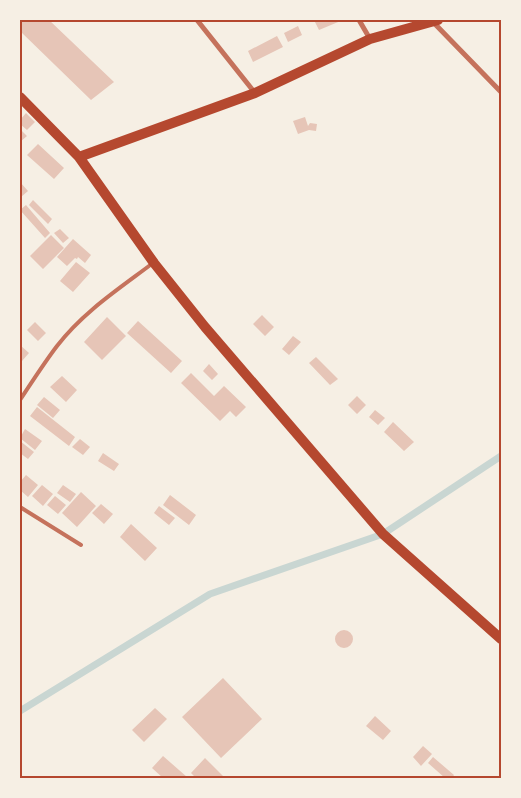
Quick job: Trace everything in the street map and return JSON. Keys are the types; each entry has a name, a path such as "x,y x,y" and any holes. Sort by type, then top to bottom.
{"main road":[{"path":"79,157 255,93 370,39 435,21"},
{"path":"20,97 79,157 154,263 205,327 383,534 501,639"}],"street":[{"path":"197,20 255,93"},
{"path":"359,20 370,39"},
{"path":"435,21 501,92"}],"lane":[{"path":"20,400 57,345 80,321 100,302 154,263"},
{"path":"20,507 81,545"}],"building":[{"path":"20,20 49,20 114,82 91,100 20,31"},
{"path":"314,20 343,20 319,30"},
{"path":"298,26 302,35 288,42 284,33"},
{"path":"277,36 283,47 253,62 248,51"},
{"path":"26,113 35,122 27,130 20,124 20,120"},
{"path":"305,117 308,126 310,123 317,124 316,131 309,130 298,134 293,121"},
{"path":"20,129 27,136 20,142"},
{"path":"38,144 64,168 54,179 27,155"},
{"path":"20,182 28,191 21,197 20,196"},
{"path":"33,200 52,219 48,224 29,205"},
{"path":"26,205 50,233 45,238 20,210"},
{"path":"60,229 69,238 63,243 54,233"},
{"path":"51,235 64,248 43,269 30,256"},
{"path":"73,239 91,255 85,263 78,257 67,266 57,257"},
{"path":"76,262 90,273 73,292 60,281"},
{"path":"262,315 274,327 265,336 253,324"},
{"path":"107,317 126,336 102,360 84,342"},
{"path":"138,321 182,361 171,373 127,333"},
{"path":"35,322 46,333 38,341 27,330"},
{"path":"293,336 301,342 289,355 282,349"},
{"path":"20,345 29,353 22,361 20,359"},
{"path":"316,357 338,379 330,385 309,363"},
{"path":"209,364 218,374 212,380 203,371"},
{"path":"191,373 214,396 224,386 246,407 236,417 230,411 220,421 181,383"},
{"path":"62,376 77,390 66,402 50,387"},
{"path":"357,396 366,405 357,414 348,405"},
{"path":"44,397 60,410 53,418 37,405"},
{"path":"37,407 75,437 69,446 30,416"},
{"path":"375,410 385,418 378,425 369,417"},
{"path":"393,422 414,442 404,451 384,432"},
{"path":"25,429 42,441 35,450 20,438"},
{"path":"80,439 90,447 83,455 72,447"},
{"path":"20,441 34,452 28,459 20,453"},
{"path":"103,453 119,464 114,471 98,461"},
{"path":"26,475 38,485 28,497 20,490 20,482"},
{"path":"42,485 53,494 43,506 32,496"},
{"path":"63,485 76,494 70,502 57,493"},
{"path":"81,492 96,506 77,527 62,513"},
{"path":"170,495 196,515 189,525 163,505"},
{"path":"55,496 66,505 58,514 47,505"},
{"path":"101,504 113,514 104,524 92,513"},
{"path":"159,506 175,518 169,525 154,513"},
{"path":"131,524 157,548 145,561 120,537"},
{"path":"340,630 348,630 353,635 351,646 340,648 335,643 335,635"},
{"path":"223,678 262,719 221,758 182,717"},
{"path":"155,708 167,719 144,742 132,730"},
{"path":"375,716 391,731 383,740 366,726"},
{"path":"423,746 432,754 421,766 413,757"},
{"path":"163,756 187,777 163,778 152,768"},
{"path":"433,757 454,775 452,778 445,778 428,763"},
{"path":"205,758 225,778 196,778 191,773"}],"waterway":[{"path":"20,711 210,594 383,534 501,456"}]}
